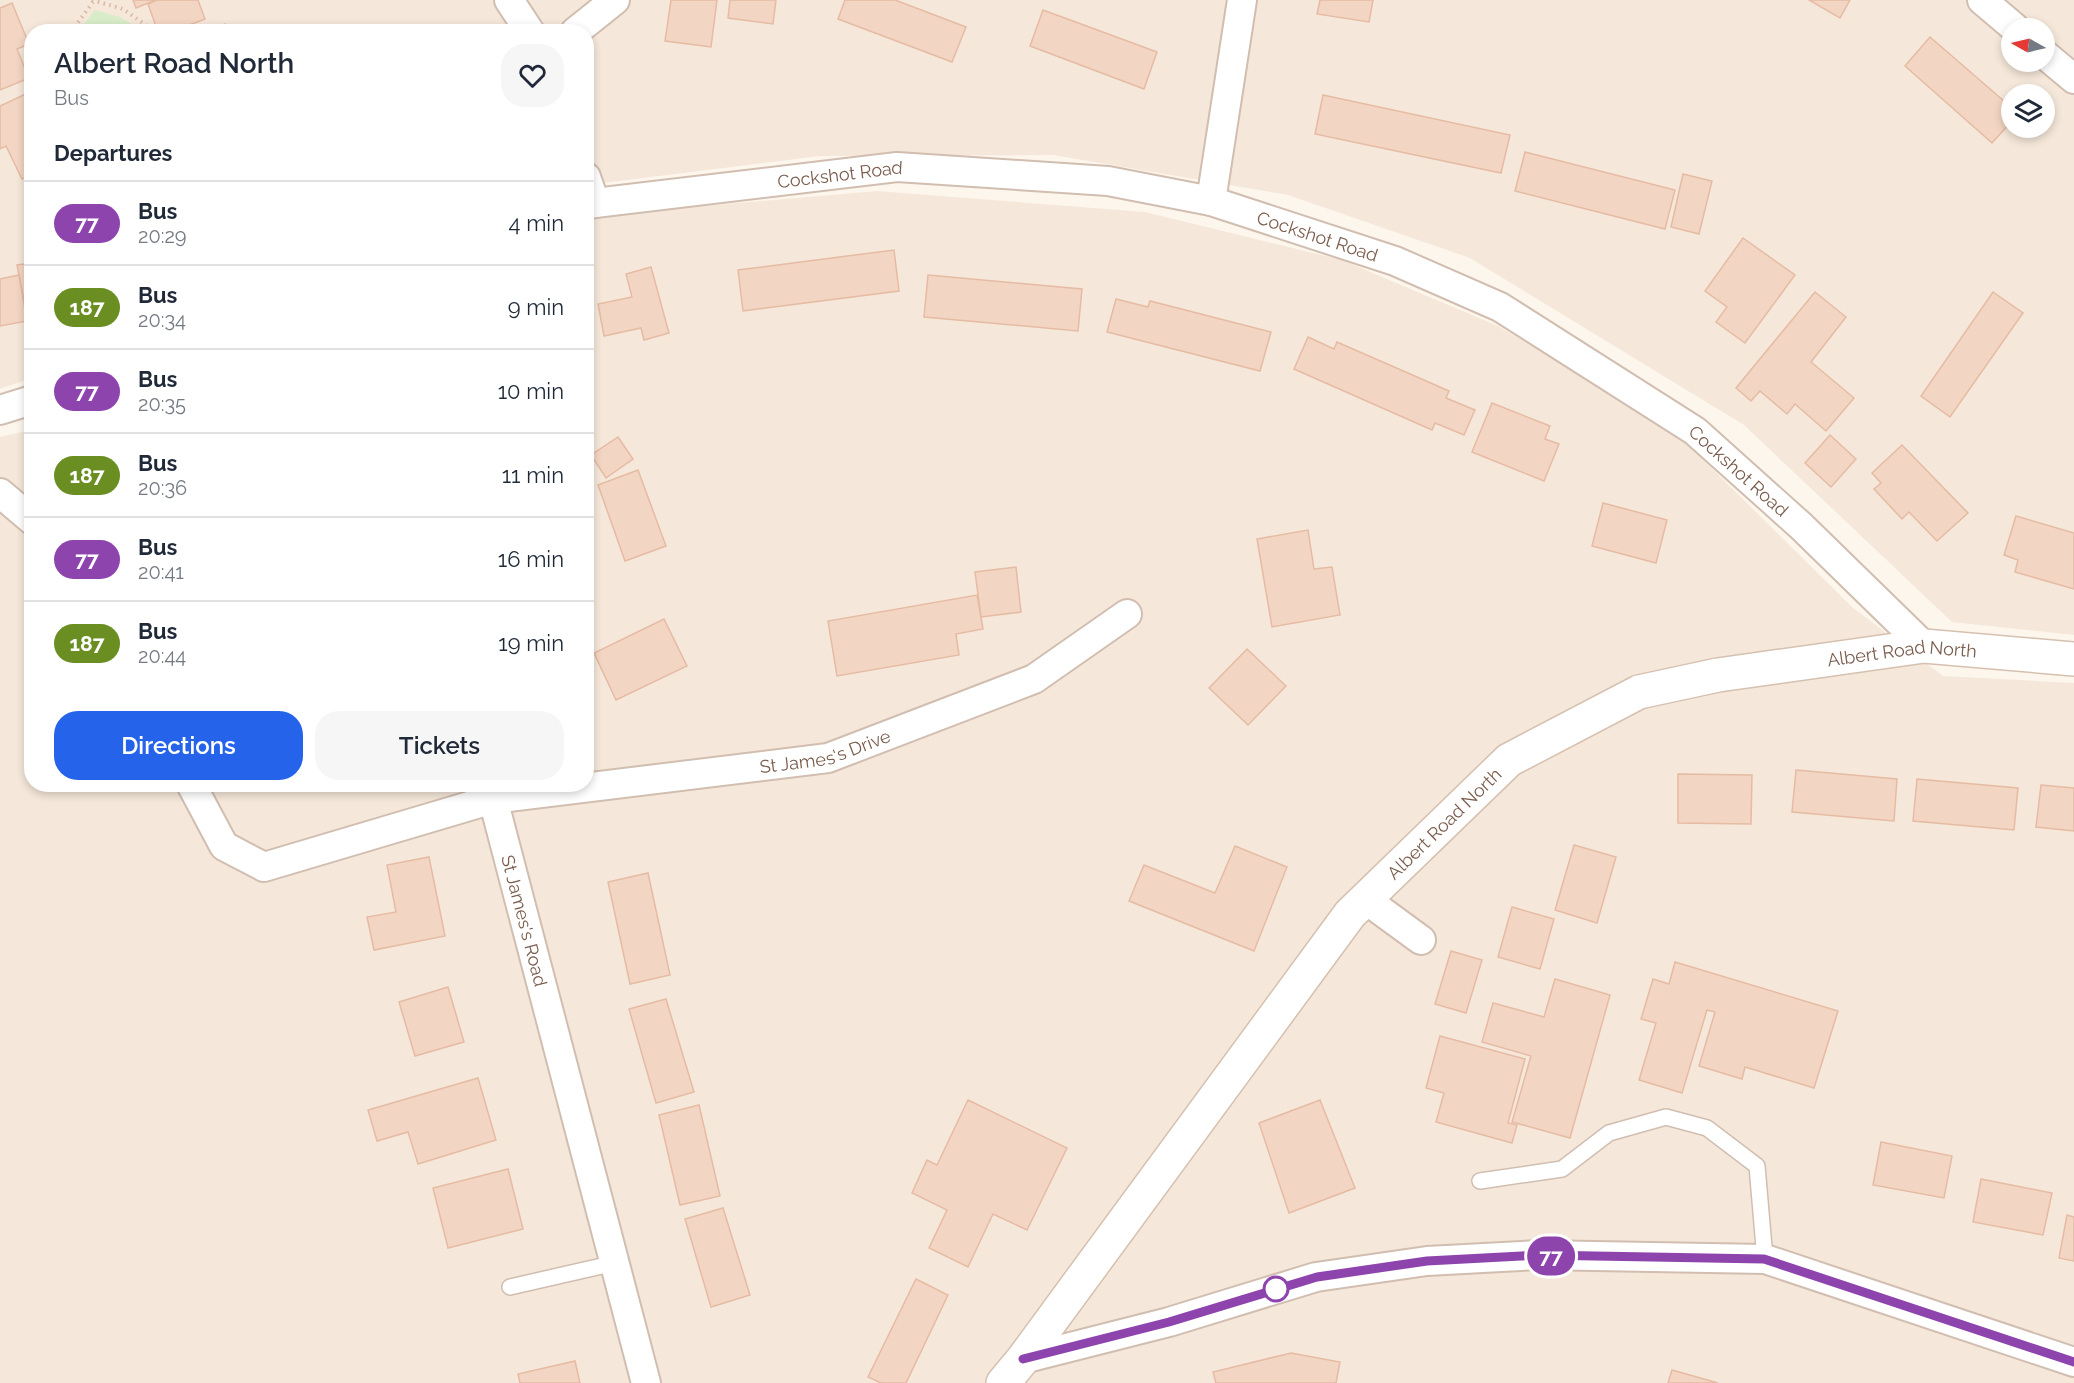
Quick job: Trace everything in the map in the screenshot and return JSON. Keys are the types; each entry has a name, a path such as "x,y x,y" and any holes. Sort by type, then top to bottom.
{"street":[{"path":"509,0 525,24"},
{"path":"585,24 615,0"},
{"path":"1211,201 1242,0"},
{"path":"1982,0 2003,18"},
{"path":"2055,63 2074,79"},
{"name":"Cockshot Road","path":"594,195 897,166 1108,181 1211,201 1395,261 1500,307 1695,431 1801,526 1924,646"},
{"path":"0,410 24,402"},
{"path":"0,493 24,513"},
{"name":"St James's Drive","path":"594,787 828,758 1034,679 1127,614"},
{"name":"Albert Road North","path":"1013,1371 1343,924 1365,899 1509,760 1639,692 1718,675 1924,646 2074,659"},
{"path":"195,792 224,846 264,867 493,799"},
{"name":"St James's Drive","path":"493,799 550,792"},
{"name":"St James's Road","path":"493,799 646,1383"},
{"path":"1365,899 1421,940"},
{"path":"1013,1371 1317,1277 1427,1261 1538,1255 1764,1259 2074,1362"}],"lane":[{"path":"1480,1181 1562,1169 1609,1133 1666,1117 1707,1128 1757,1166 1764,1259"},
{"path":"510,1287 615,1263"}],"path":[{"path":"77,24 93,1 123,9 144,24"}],"shaded area":[{"path":"0,0 2074,0 2074,635 1952,622 1744,425 1470,258 1288,195 1053,155 820,156 594,184 594,24 24,24 24,380 0,389"},
{"path":"877,191 1145,212 1342,260 1498,326 1670,427 1852,607 1943,676 2074,683 2074,1383 0,1383 0,437 24,432 24,792 594,792 594,216"}],"green space":[{"path":"95,10 120,17 131,24 84,24"}],"building":[{"path":"133,0 156,0 136,8"},
{"path":"157,0 198,0 205,19 192,24 155,24 148,4"},
{"path":"671,0 717,0 711,47 665,41"},
{"path":"730,0 776,0 773,24 728,18"},
{"path":"845,0 895,0 966,27 952,62 838,19"},
{"path":"1320,0 1373,0 1369,22 1317,14"},
{"path":"1809,0 1850,0 1840,18"},
{"path":"12,3 24,32 24,46 17,49 24,66 24,80 0,90 0,8"},
{"path":"1043,10 1157,52 1144,89 1030,46"},
{"path":"1930,37 2001,98 2001,133 1992,143 1905,66"},
{"path":"24,95 24,178 22,179 6,146 0,149 0,106"},
{"path":"1323,95 1510,135 1501,173 1315,134"},
{"path":"1525,152 1675,190 1665,229 1515,191"},
{"path":"1683,174 1712,181 1699,234 1671,227"},
{"path":"1743,238 1795,275 1745,343 1716,322 1727,307 1705,291"},
{"path":"894,250 899,291 743,311 738,270"},
{"path":"24,264 24,301 17,265"},
{"path":"651,267 669,333 644,340 641,328 604,336 598,304 632,297 626,274"},
{"path":"19,275 24,304 24,322 0,326 0,279"},
{"path":"928,275 1082,289 1078,331 924,317"},
{"path":"1815,292 1846,317 1811,362 1854,398 1826,431 1795,404 1787,414 1760,391 1751,401 1736,388"},
{"path":"1993,292 2023,313 1950,417 1921,396"},
{"path":"1116,299 1148,307 1150,301 1271,332 1260,371 1107,332"},
{"path":"1308,337 1334,349 1337,342 1449,391 1446,398 1475,410 1464,435 1435,423 1432,430 1294,369"},
{"path":"1492,403 1550,426 1545,439 1559,444 1544,481 1472,452"},
{"path":"1830,435 1856,459 1831,487 1805,463"},
{"path":"618,437 633,459 606,478 594,460 594,453"},
{"path":"1902,445 1968,513 1937,541 1909,512 1902,519 1874,489 1881,483 1872,473"},
{"path":"638,470 666,546 625,561 598,485"},
{"path":"1603,503 1667,520 1656,563 1592,546"},
{"path":"2016,516 2074,533 2074,589 2015,572 2018,560 2004,555"},
{"path":"1308,530 1314,569 1332,567 1340,615 1272,627 1257,539"},
{"path":"1016,567 1021,612 981,617 975,572"},
{"path":"977,595 983,629 956,634 959,655 837,676 828,621"},
{"path":"664,619 687,666 616,700 594,653"},
{"path":"1247,649 1286,686 1248,725 1209,688"},
{"path":"1796,770 1897,779 1894,821 1792,812"},
{"path":"1678,774 1752,775 1751,824 1678,823"},
{"path":"1917,779 2018,788 2014,830 1913,821"},
{"path":"2041,785 2074,788 2074,831 2036,827"},
{"path":"1574,845 1616,857 1597,923 1555,910"},
{"path":"1235,846 1287,867 1254,951 1129,901 1144,865 1215,893"},
{"path":"429,857 445,936 374,950 367,917 396,912 387,865"},
{"path":"648,873 670,975 630,984 608,882"},
{"path":"1512,907 1554,919 1540,969 1498,957"},
{"path":"1451,951 1482,960 1466,1013 1435,1004"},
{"path":"1675,962 1838,1011 1814,1088 1745,1067 1742,1079 1699,1066 1715,1012 1707,1010 1682,1093 1639,1080 1656,1023 1641,1019 1653,979 1669,984"},
{"path":"1555,979 1610,995 1570,1138 1512,1122 1531,1056 1482,1042 1493,1003 1544,1017"},
{"path":"448,987 464,1042 415,1056 399,1002"},
{"path":"666,999 694,1092 656,1103 629,1009"},
{"path":"1440,1036 1525,1059 1508,1123 1517,1125 1512,1143 1436,1122 1444,1093 1426,1088"},
{"path":"478,1078 496,1140 418,1164 408,1132 377,1141 368,1110"},
{"path":"968,1100 1067,1148 1027,1230 993,1214 968,1267 929,1248 947,1210 912,1193 927,1160 937,1165"},
{"path":"1320,1100 1355,1188 1289,1213 1259,1123"},
{"path":"699,1105 720,1196 680,1205 659,1115"},
{"path":"1881,1142 1952,1156 1944,1198 1873,1185"},
{"path":"508,1169 523,1229 448,1248 433,1188"},
{"path":"1981,1179 2052,1193 2043,1235 1973,1222"},
{"path":"723,1208 750,1295 711,1307 685,1219"},
{"path":"2067,1215 2074,1217 2074,1261 2059,1258"},
{"path":"916,1279 948,1295 906,1383 881,1383 868,1377"},
{"path":"1291,1353 1340,1362 1336,1383 1216,1383 1213,1372"},
{"path":"575,1361 580,1383 520,1383 518,1374"},
{"path":"1672,1370 1718,1383 1668,1383"}],"bus line":[{"name":"77","path":"1023,1359 1169,1322 1317,1277 1427,1261 1538,1255 1764,1259 2074,1362"}]}
